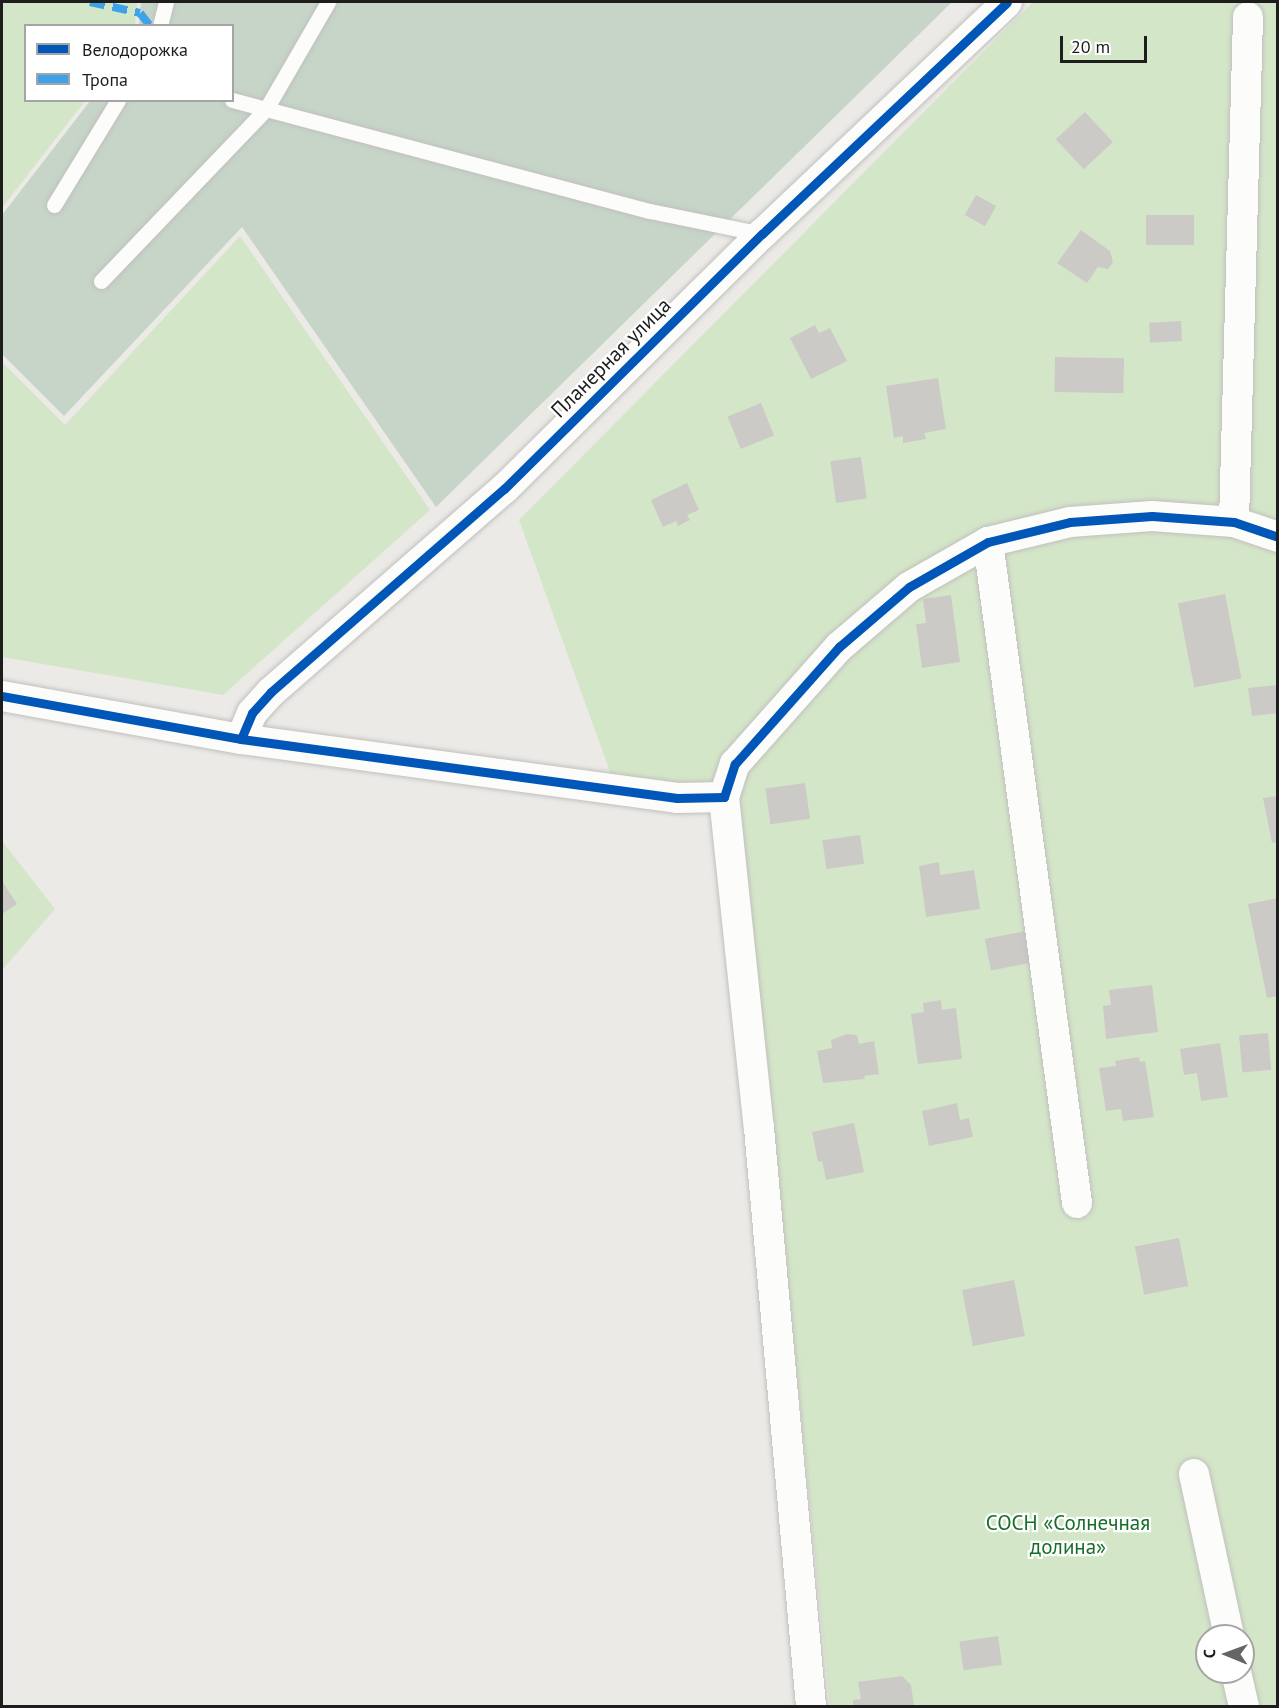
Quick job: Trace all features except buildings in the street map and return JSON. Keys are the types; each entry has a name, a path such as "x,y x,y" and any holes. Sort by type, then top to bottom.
{"street":[{"name":"Планерная улица","path":"241,739 252,713 271,692 504,489 762,234 1007,2"},
{"path":"1234,522 1248,17"},
{"path":"811,1707 760,1140 724,797 735,764 839,647 909,587 988,542 1070,522 1152,516 1234,522 1278,537"},
{"path":"988,542 1077,1203"},
{"path":"3,698 241,739 677,798 724,797"},
{"path":"1194,1474 1226,1624"},
{"path":"1239,1684 1244,1707"}],"lane":[{"path":"160,24 166,2"},
{"path":"101,281 266,109 328,2"},
{"path":"234,101 650,211 762,234"},
{"path":"54,205 117,102"}],"green space":[{"path":"2,2 137,2 135,24 24,24 24,102 84,102 2,208"},
{"path":"141,2 952,2 436,507 242,227 64,416 2,354 2,215 89,102 234,102 234,24 139,24"},
{"name":"СОСН «Солнечная долина»","path":"1033,2 1277,2 1277,1706 830,1706 738,783 672,784 613,780 519,520"},
{"path":"240,236 430,510 223,695 2,657 2,362 65,425"},
{"path":"2,841 55,909 2,970"}],"marked path":[{"path":"90,2 140,13 148,24"}],"cycle path":[{"path":"241,739 252,713 271,692 504,489 762,234 1007,2"},
{"path":"2,696 241,739 677,798 724,797 735,764 839,647 909,587 988,542 1070,522 1152,516 1234,522 1278,537"}]}
